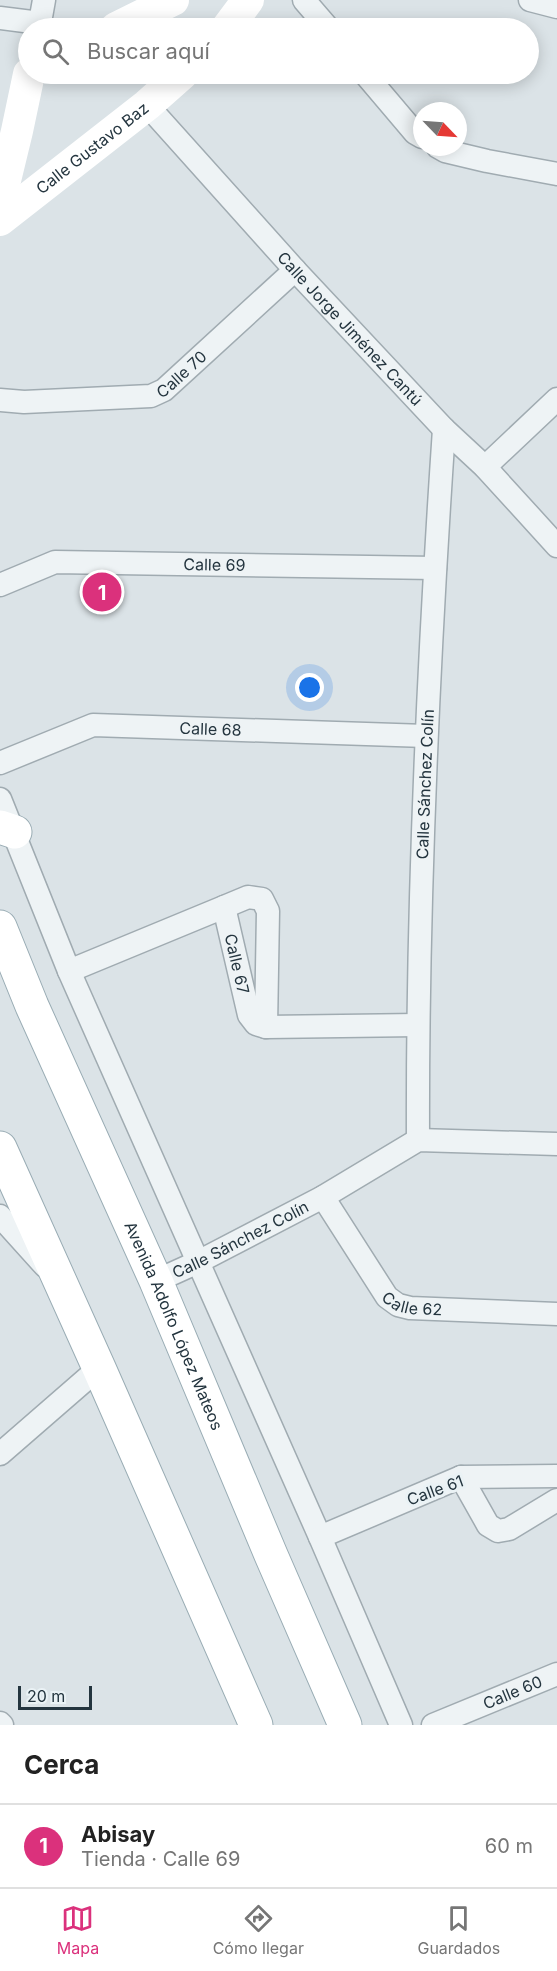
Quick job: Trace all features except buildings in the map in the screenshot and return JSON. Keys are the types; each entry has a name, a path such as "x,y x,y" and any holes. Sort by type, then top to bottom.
{"main road":[{"name":"Avenida Adolfo López Mateos","path":"0,927 32,1006 156,1281 345,1725"},
{"path":"0,1148 256,1725"}],"street":[{"path":"41,18 44,0"},
{"path":"137,18 173,0"},
{"path":"234,18 248,0"},
{"path":"304,0 319,18"},
{"path":"530,0 557,7"},
{"path":"0,18 18,22"},
{"path":"0,201 27,84"},
{"name":"Calle Gustavo Baz","path":"0,220 171,84"},
{"path":"373,84 413,131"},
{"name":"Calle Jorge Jiménez Cantú","path":"147,105 295,270 444,429 485,467 557,546"},
{"path":"466,156 557,174"},
{"name":"Calle 70","path":"0,400 24,402 151,396 164,390 295,270"},
{"path":"485,467 557,399"},
{"name":"Calle Sánchez Colín","path":"156,1281 198,1262 323,1197 418,1140 418,1025 426,736 444,429"},
{"name":"Calle 69","path":"0,585 55,562 435,568"},
{"name":"Calle 68","path":"0,763 93,725 426,736"},
{"path":"0,799 7,830 401,1725"},
{"path":"69,971 248,897 262,899 268,911 266,1027 418,1025"},
{"name":"Calle 67","path":"224,907 249,1015 256,1024 266,1027"},
{"path":"418,1140 557,1144"},
{"name":"Calle 62","path":"323,1197 387,1297 398,1305 410,1308 557,1314"},
{"path":"0,1216 58,1280"},
{"path":"0,1454 99,1368"},
{"name":"Calle 61","path":"320,1537 461,1477 557,1476"},
{"path":"461,1477 488,1524 498,1531 509,1529 557,1500"},
{"name":"Calle 60","path":"433,1725 557,1674"}],"place":[{"name":"Abisay","path":"102,592"}]}
